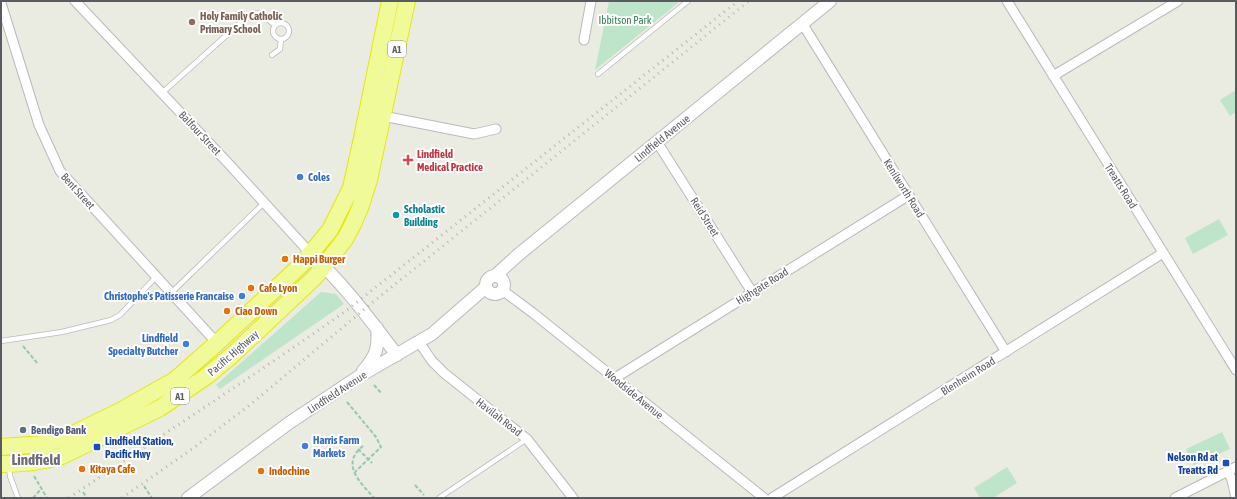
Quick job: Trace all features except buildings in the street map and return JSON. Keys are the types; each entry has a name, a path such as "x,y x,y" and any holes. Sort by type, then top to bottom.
{"highway":[{"name":"Pacific Highway","path":"1,447 44,444 82,430 120,411 175,380 217,344 301,265 330,230 351,188 390,1"},
{"name":"Pacific Highway","path":"5,464 48,460 62,456 147,416 207,376 230,357 314,278 344,239 360,208 369,180 407,1"}],"street":[{"name":"Balfour Street","path":"75,1 310,254 324,266"},
{"path":"584,40 591,1"},
{"name":"Lindfield Avenue","path":"496,275 518,255 830,1"},
{"name":"Treatts Road","path":"1007,1 1236,370"},
{"path":"1053,76 1178,1"},
{"name":"Bent Street","path":"1,3 40,125 60,171 217,344"},
{"name":"Kenilworth Road","path":"802,23 1006,352"},
{"path":"383,116 474,134 496,129"},
{"name":"Reid Street","path":"657,142 752,292"},
{"name":"Highgate Road","path":"615,378 908,195"},
{"name":"Blenheim Road","path":"772,498 1163,253"},
{"path":"324,266 348,292 397,355"},
{"path":"496,275 503,280 504,285 502,290 495,294 490,292 486,287 488,279 496,275"},
{"name":"Lindfield Avenue","path":"188,498 289,423 358,377 419,342 442,326 486,287"},
{"name":"Woodside Avenue","path":"502,290 615,378 764,498"},
{"path":"358,377 372,359 377,349 377,328"},
{"name":"Havilah Road","path":"419,342 432,361 444,373 527,439 573,498"},
{"path":"1175,498 1232,469 1232,480 1236,498"}],"lane":[{"path":"598,74 688,1"},
{"path":"162,93 248,16 257,13 275,25"},
{"path":"282,22 288,26 289,33 281,39 274,35 273,28 275,25 282,22"},
{"path":"272,55 280,48 281,39"},
{"path":"171,293 264,203"},
{"path":"1,341 62,332 111,320 120,315 156,277"},
{"path":"439,498 527,439"},
{"path":"5,464 18,498"}],"path":[{"path":"17,339 38,364"},
{"path":"374,385 382,394"},
{"path":"347,402 376,438 381,448 355,472"},
{"path":"363,446 355,452 352,460 352,466 362,484 374,498"},
{"path":"358,449 372,463"},
{"path":"34,476 47,498"},
{"path":"415,485 424,495"},
{"path":"144,486 152,498"},
{"path":"33,498 41,489"},
{"path":"83,492 87,498"}],"green space":[{"name":"Ibbitson Park","path":"609,1 677,1 678,3 595,70"},
{"path":"1236,90 1236,112 1230,116 1220,100"},
{"path":"1219,219 1228,235 1193,254 1185,238"},
{"path":"321,292 336,294 344,304 220,389 216,385"},
{"path":"1222,432 1230,449 1194,465 1186,449"},
{"path":"1007,467 1017,483 993,498 980,498 974,488"}],"railway":[{"path":"69,498 347,310 738,1"},
{"path":"122,498 192,449 251,404 373,302 749,1"}],"place":[{"name":"Holy Family Catholic Primary School","path":"192,22"},
{"name":"Lindfield Medical Practice","path":"408,160"},
{"name":"Coles","path":"300,177"},
{"name":"Scholastic Building","path":"396,215"},
{"name":"Happi Burger","path":"285,259"},
{"name":"Cafe Lyon","path":"251,288"},
{"name":"Christophe's Patisserie Francaise","path":"242,296"},
{"name":"Ciao Down","path":"227,311"},
{"name":"Lindfield Specialty Butcher","path":"186,344"},
{"name":"Bendigo Bank","path":"23,430"},
{"name":"Harris Farm Markets","path":"305,446"},
{"name":"Lindfield Station, Pacific Hwy","path":"97,447"},
{"name":"Nelson Rd at Treatts Rd","path":"1226,463"},
{"name":"Kitaya Cafe","path":"82,469"},
{"name":"Indochine","path":"261,471"}],"district":[{"name":"Lindfield","path":"36,460"}]}
